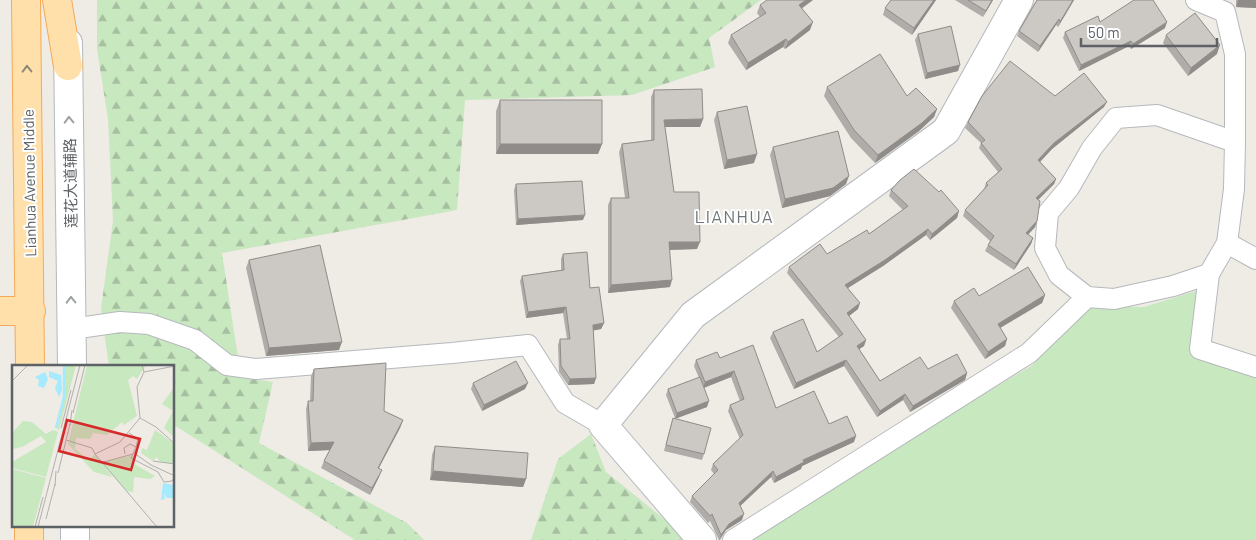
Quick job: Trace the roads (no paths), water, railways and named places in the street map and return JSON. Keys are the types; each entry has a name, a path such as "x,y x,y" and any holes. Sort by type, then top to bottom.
{"main road":[{"name":"Lianhua Avenue Middle","path":"26,0 31,311 30,365"},
{"path":"58,0 68,66"},
{"path":"0,311 31,311"}],"street":[{"name":"莲花大道辅路","path":"68,0 72,365"},
{"path":"603,425 692,315 946,131 1019,0"},
{"path":"1196,0 1225,12 1235,54 1234,189 1228,243 1209,274 1200,349 1256,367"},
{"path":"1209,274 1173,286 1114,299 1087,297 1059,275 1045,248 1048,212 1069,188 1092,148 1116,118 1157,115 1235,142"},
{"path":"1228,243 1256,259"},
{"path":"732,540 1029,353 1087,297"},
{"path":"72,328 120,322 149,324 195,340 227,365 256,369 452,354 528,345 565,403 603,425 702,540"}],"district":[{"name":"LIANHUA","path":"734,216"}]}
